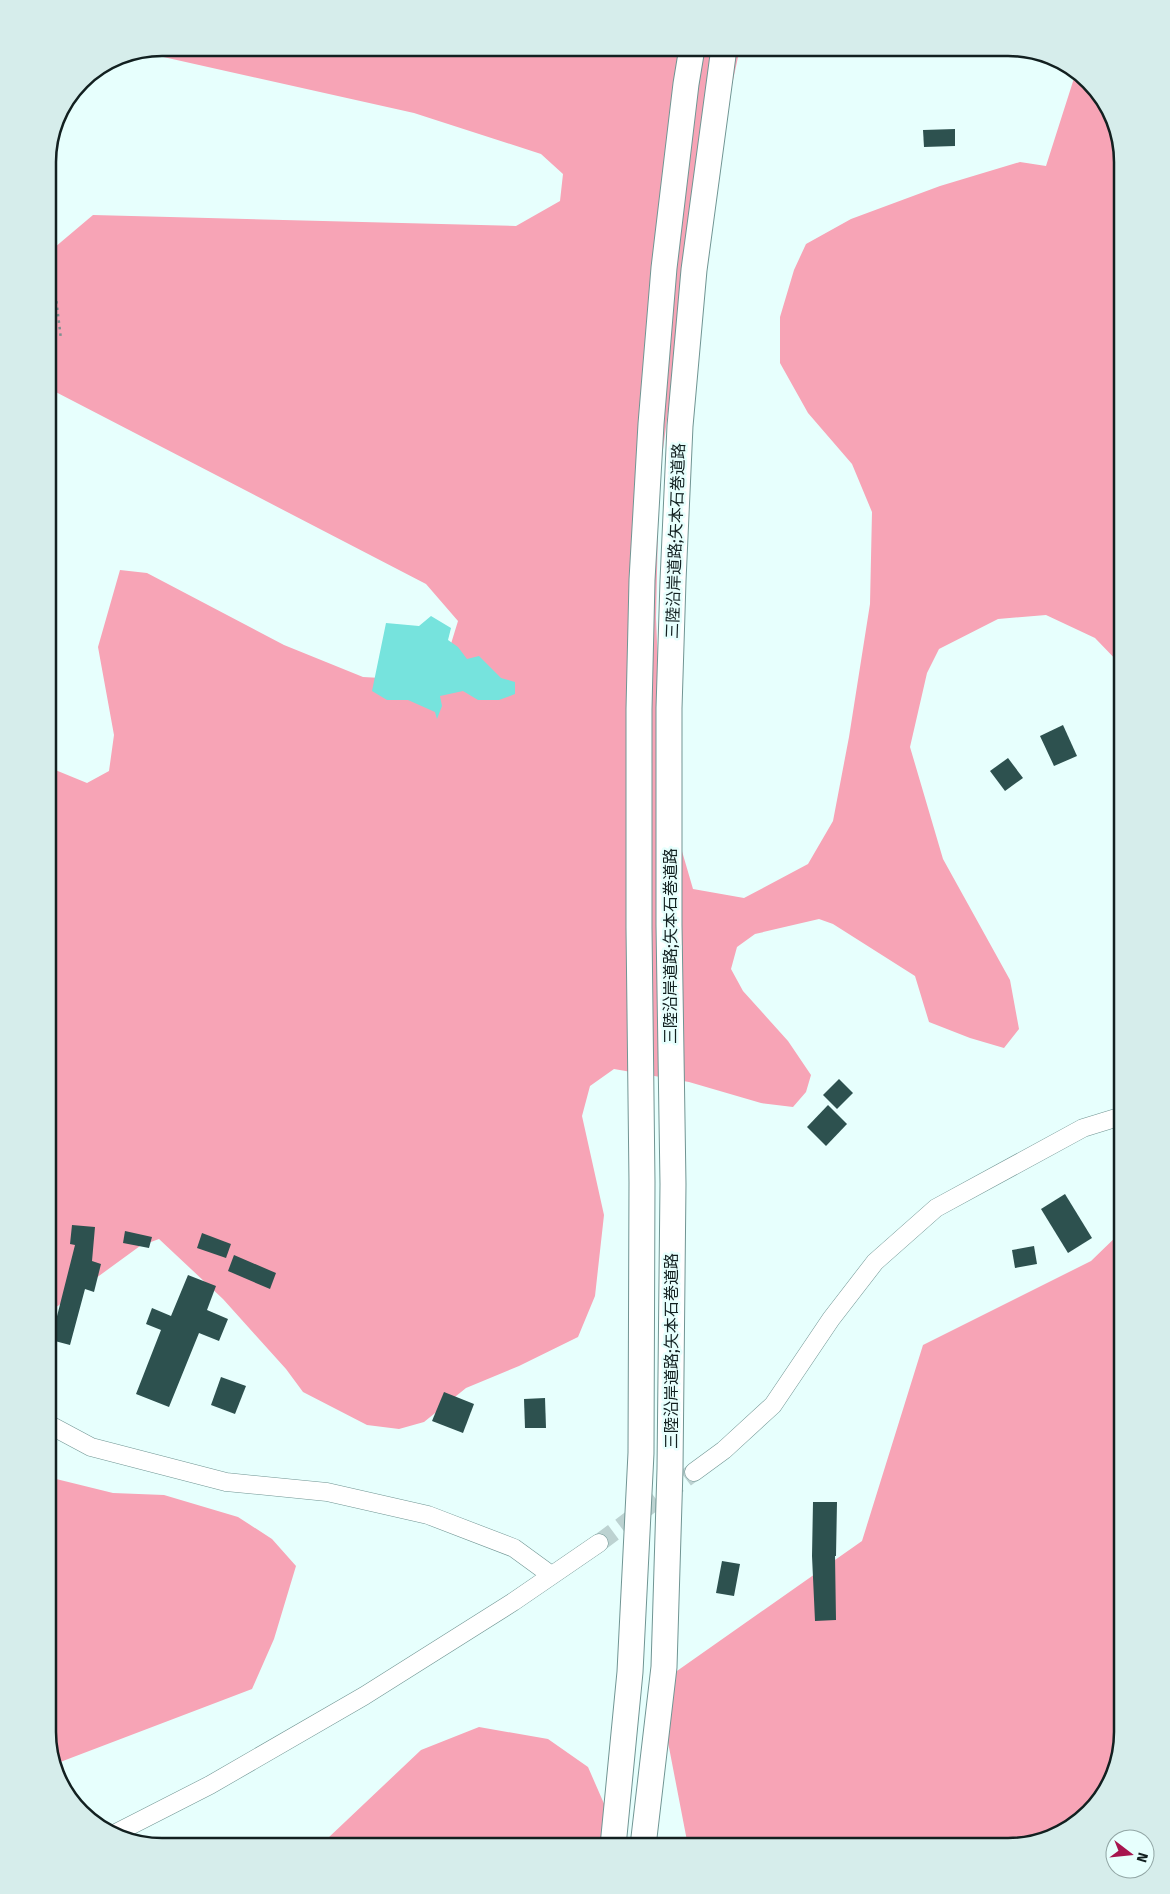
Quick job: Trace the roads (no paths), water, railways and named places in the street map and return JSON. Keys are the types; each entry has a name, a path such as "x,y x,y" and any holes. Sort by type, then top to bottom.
{"highway":[{"name":"三陸沿岸道路;矢本石巻道路","path":"614,1838 630,1672 641,1453 642,1182 639,709 642,580 651,424 664,268 691,56"},
{"name":"三陸沿岸道路;矢本石巻道路","path":"644,1838 664,1667 670,1469 673,1184 669,925 669,708 673,581 680,426 694,270 723,56"}],"street":[{"path":"694,1472 724,1450 773,1404 831,1319 875,1262 936,1208 1083,1128 1114,1118"},
{"path":"56,1428 90,1447 226,1482 327,1492 428,1515 514,1548 551,1575"},
{"path":"122,1830 210,1785 364,1696 513,1602 599,1543"}],"water":[{"path":"431,616 451,628 448,640 458,647 467,659 479,656 501,678 515,682 515,694 499,700 478,700 463,691 440,696 442,706 437,719 435,712 408,700 387,700 372,691 386,623 419,626"}],"tunnel":[{"path":"599,1543 694,1472"}]}
